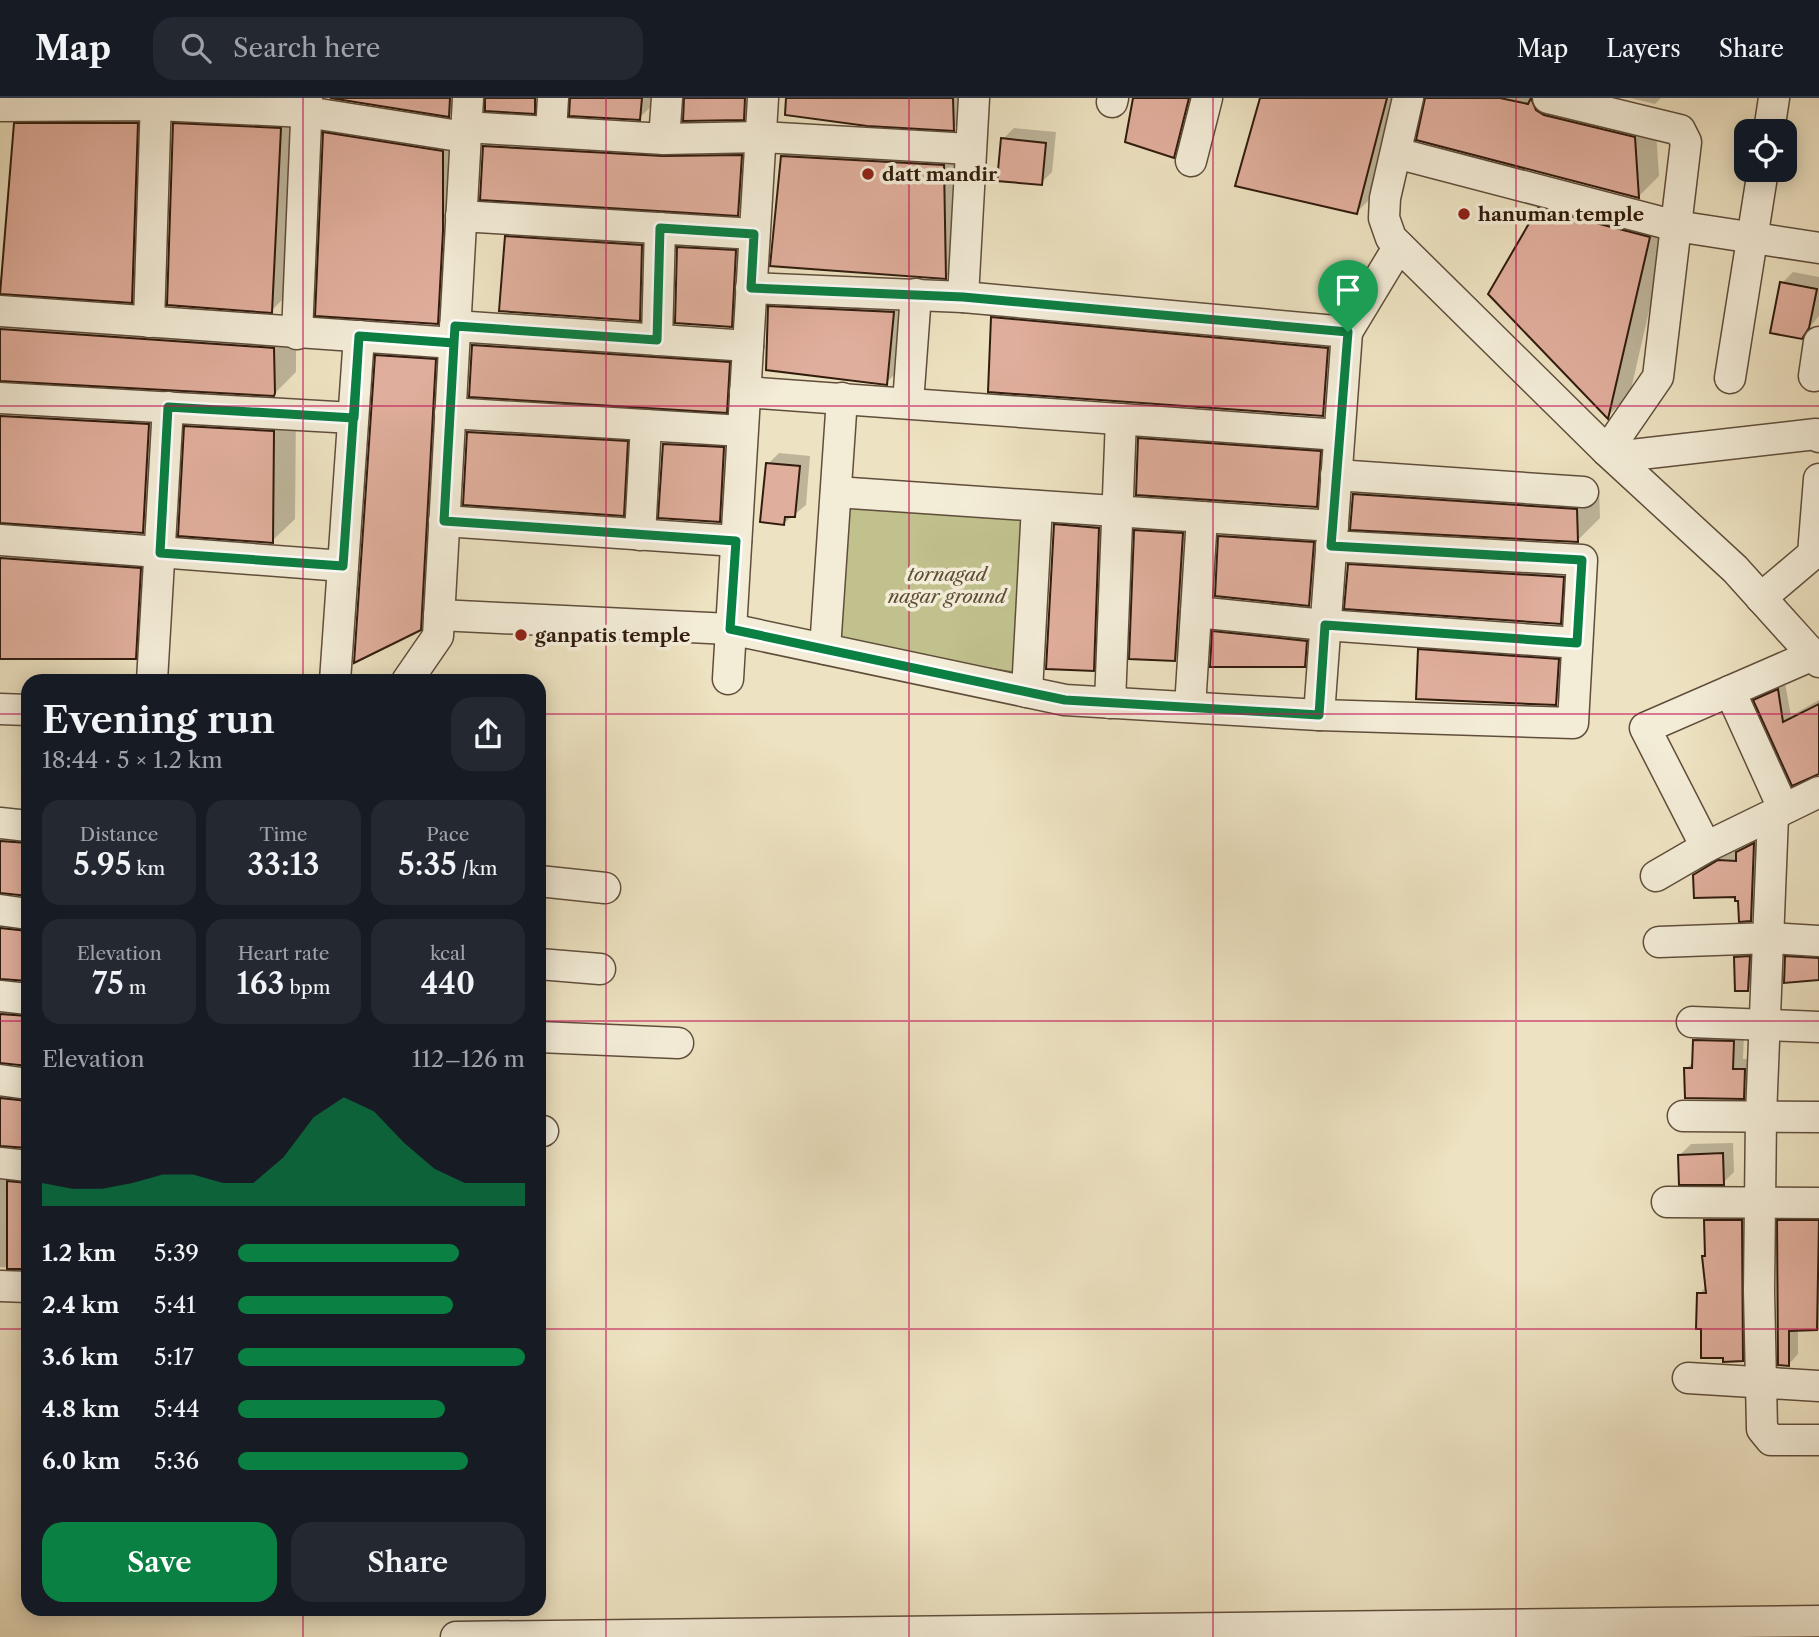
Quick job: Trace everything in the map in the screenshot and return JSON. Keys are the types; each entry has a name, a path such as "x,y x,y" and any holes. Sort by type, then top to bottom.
{"street":[{"path":"551,132 553,98"},
{"path":"664,139 667,98"},
{"path":"727,679 763,98"},
{"path":"963,297 974,98"},
{"path":"1191,161 1207,98"},
{"path":"1408,98 1384,218 1391,238 1761,598 1816,658 1645,728 1706,847"},
{"path":"1548,98 1680,131 1686,142 1658,376 1611,454"},
{"path":"1771,119 1774,98"},
{"path":"0,106 156,102 307,105 551,132 664,139 761,137 971,149"},
{"path":"149,322 156,102"},
{"path":"297,334 307,105"},
{"path":"412,674 438,636 466,121"},
{"path":"1396,153 1676,226 1819,248"},
{"path":"1730,378 1761,182"},
{"path":"461,216 754,234"},
{"path":"657,340 660,228"},
{"path":"1319,715 1348,332 1399,246"},
{"path":"751,288 963,297 1348,332"},
{"path":"908,403 916,295"},
{"path":"0,311 297,334 454,334 657,340 748,346"},
{"path":"335,674 359,336"},
{"path":"1814,376 1819,342"},
{"path":"745,391 1339,435"},
{"path":"0,398 354,418"},
{"path":"825,649 842,398"},
{"path":"152,674 168,407"},
{"path":"450,414 743,431"},
{"path":"1110,703 1121,419"},
{"path":"640,535 646,425"},
{"path":"1611,454 1815,434 1819,438"},
{"path":"1336,475 1583,492"},
{"path":"1761,598 1813,554 1819,478"},
{"path":"439,615 730,629 1065,700 1319,715 1573,723 1582,560 1332,536 1202,517 836,492"},
{"path":"1027,692 1038,506"},
{"path":"1190,707 1202,517"},
{"path":"444,521 736,541"},
{"path":"0,540 343,566"},
{"path":"1196,612 1325,625 1577,643"},
{"path":"1730,691 1778,812 1761,1116 1759,1382 1765,1436 1771,1440 1819,1440"},
{"path":"0,709 21,710"},
{"path":"1656,876 1706,847 1819,792"},
{"path":"0,822 21,824"},
{"path":"546,882 606,888"},
{"path":"0,910 21,913"},
{"path":"1659,943 1770,938 1819,941"},
{"path":"546,965 600,969"},
{"path":"0,996 21,998"},
{"path":"1692,1022 1819,1027"},
{"path":"546,1037 678,1043"},
{"path":"0,1080 21,1083"},
{"path":"1683,1116 1819,1117"},
{"path":"0,1163 21,1165"},
{"path":"1667,1202 1819,1203"},
{"path":"0,1286 21,1287"},
{"path":"1688,1378 1819,1386"},
{"path":"456,1637 1819,1621"}],"green space":[{"name":"tornagad nagar ground","path":"843,502 1028,513 1017,673 837,643"}],"building":[{"path":"330,98 450,98 449,117"},
{"path":"485,98 535,98 535,114 485,111"},
{"path":"570,98 642,98 640,120 569,116"},
{"path":"684,98 745,98 744,120 683,121"},
{"path":"786,98 953,98 954,131 867,126 785,115"},
{"path":"1133,98 1189,98 1174,158 1125,142"},
{"path":"1260,98 1387,98 1357,214 1235,186"},
{"path":"1425,98 1500,98 1528,104 1531,98 1536,110 1544,115 1635,137 1639,198 1416,140"},
{"path":"14,123 138,123 132,303 0,294"},
{"path":"173,123 281,128 272,313 167,305"},
{"path":"323,132 443,151 443,231 438,324 315,316"},
{"path":"1001,138 1046,143 1042,185 997,181"},
{"path":"483,146 663,156 742,155 738,216 480,200"},
{"path":"781,156 944,165 946,279 770,266"},
{"path":"1538,208 1650,237 1608,419 1488,294"},
{"path":"505,236 642,245 640,321 499,311"},
{"path":"677,247 736,250 732,327 675,323"},
{"path":"1780,282 1817,289 1809,328 1802,339 1770,333"},
{"path":"768,306 894,312 887,385 766,370"},
{"path":"991,317 1328,348 1323,416 988,392"},
{"path":"0,329 274,348 275,393 274,396 0,381"},
{"path":"472,345 730,362 727,413 469,397"},
{"path":"375,355 436,359 421,630 354,663"},
{"path":"0,416 149,424 143,533 0,523"},
{"path":"184,426 274,431 273,543 178,536"},
{"path":"467,432 628,441 624,516 463,505"},
{"path":"1138,438 1321,451 1317,507 1136,495"},
{"path":"663,444 724,447 720,522 658,518"},
{"path":"766,463 800,466 795,517 785,517 784,525 760,522"},
{"path":"1353,494 1577,509 1578,542 1350,530"},
{"path":"1054,524 1099,528 1094,671 1046,669"},
{"path":"1134,530 1183,533 1175,661 1129,659"},
{"path":"1218,536 1314,542 1309,606 1215,596"},
{"path":"0,558 141,568 136,659 0,659"},
{"path":"1348,564 1564,577 1561,624 1344,609"},
{"path":"1212,631 1307,641 1305,667 1210,667"},
{"path":"1418,649 1559,659 1556,705 1416,699"},
{"path":"1778,689 1783,722 1819,704 1819,774 1792,786 1753,700"},
{"path":"0,841 21,842 21,895 0,893"},
{"path":"1754,843 1751,921 1739,922 1738,901 1735,901 1735,897 1694,898 1693,875 1718,860 1736,861 1736,852"},
{"path":"0,928 21,930 21,980 0,979"},
{"path":"1750,956 1748,991 1735,991 1734,957"},
{"path":"1785,956 1819,958 1819,980 1784,983"},
{"path":"0,1014 21,1016 21,1065 0,1063"},
{"path":"1693,1040 1734,1041 1733,1069 1745,1069 1744,1099 1685,1098 1684,1068 1692,1068"},
{"path":"0,1098 21,1100 21,1148 0,1146"},
{"path":"1723,1153 1724,1185 1679,1185 1678,1155"},
{"path":"7,1181 21,1182 21,1269 7,1269"},
{"path":"1704,1220 1742,1220 1743,1361 1723,1362 1723,1358 1701,1358 1701,1329 1696,1329 1697,1293 1706,1293 1702,1256 1705,1256"},
{"path":"1777,1220 1819,1220 1817,1330 1789,1331 1789,1366 1778,1365"}],"place":[{"name":"datt mandir","path":"868,174"},
{"name":"hanuman temple","path":"1464,214"},
{"name":"ganpatis temple","path":"521,635"}],"route":[{"path":"1348,332 963,297 751,288 754,234 660,228 657,340 455,326 454,343 359,336 354,418 168,407 160,553 343,566 354,418 359,336 454,343 444,521 736,541 730,629 1065,700 1319,715 1325,625 1577,643 1582,560 1331,546 1348,332"}]}
